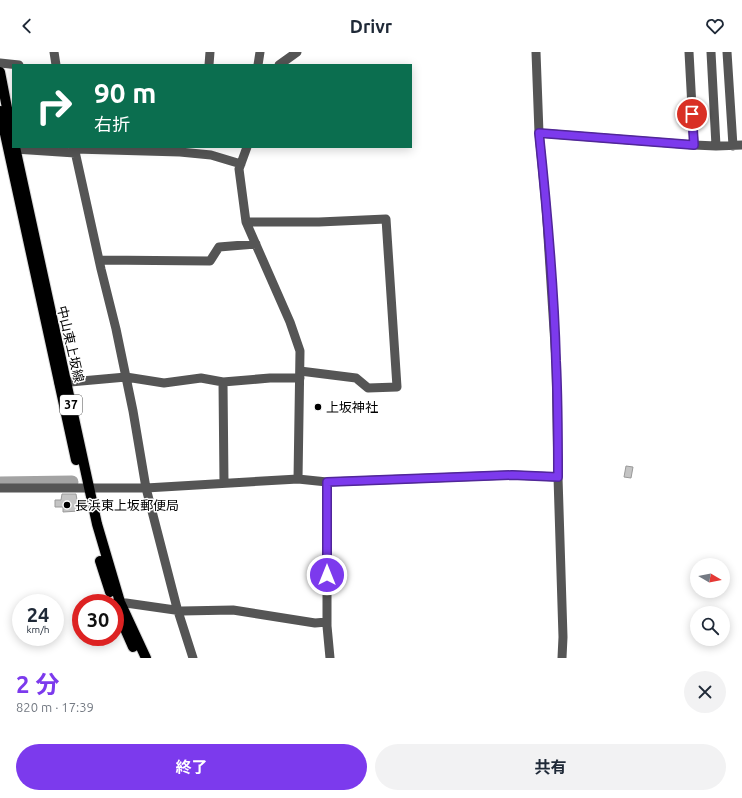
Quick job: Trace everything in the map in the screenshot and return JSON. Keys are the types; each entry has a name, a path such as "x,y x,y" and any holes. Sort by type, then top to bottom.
{"main road":[{"name":"中山東上坂線","path":"0,72 12,135"},
{"name":"中山東上坂線","path":"0,111 63,383"},
{"name":"中山東上坂線","path":"15,148 85,488 103,545 114,594"},
{"name":"中山東上坂線","path":"124,618 146,658"},
{"name":"中山東上坂線","path":"124,623 139,658"}],"street":[{"path":"54,52 56,64"},
{"path":"208,64 210,52"},
{"path":"258,64 260,52"},
{"path":"280,64 297,52"},
{"path":"536,52 539,133 553,289 563,637 562,658"},
{"path":"689,52 694,145"},
{"path":"711,52 716,146"},
{"path":"539,133 694,145 738,146 727,52"},
{"path":"0,63 12,64"},
{"path":"51,148 75,150 180,152 210,155 241,164"},
{"path":"246,148 239,170 246,222 290,322 300,352 298,479"},
{"path":"75,150 98,260 116,329 146,488 177,610 193,658"},
{"path":"63,383 126,377 164,383 201,378 222,382 300,374 356,378 368,388 397,387 386,219 320,222 246,222"},
{"path":"98,260 210,261 219,247 256,244"},
{"path":"222,382 224,483"},
{"path":"0,488 146,488 298,479 327,482 512,475 558,477"},
{"path":"327,482 327,622 330,658"},
{"path":"124,605 177,610 233,610 315,624 327,622"}],"building":[{"path":"626,466 633,467 631,478 624,477"},
{"path":"62,494 76,494 79,511 63,512 63,507 55,507 55,500 61,500"}],"waterway":[{"path":"0,483 72,482"}],"place":[{"name":"上坂神社","path":"318,407"},
{"name":"長浜東上坂郵便局","path":"67,505"}],"route":[{"path":"327,575 327,482 512,475 558,477 553,289 539,133 694,145 692,114"}]}
